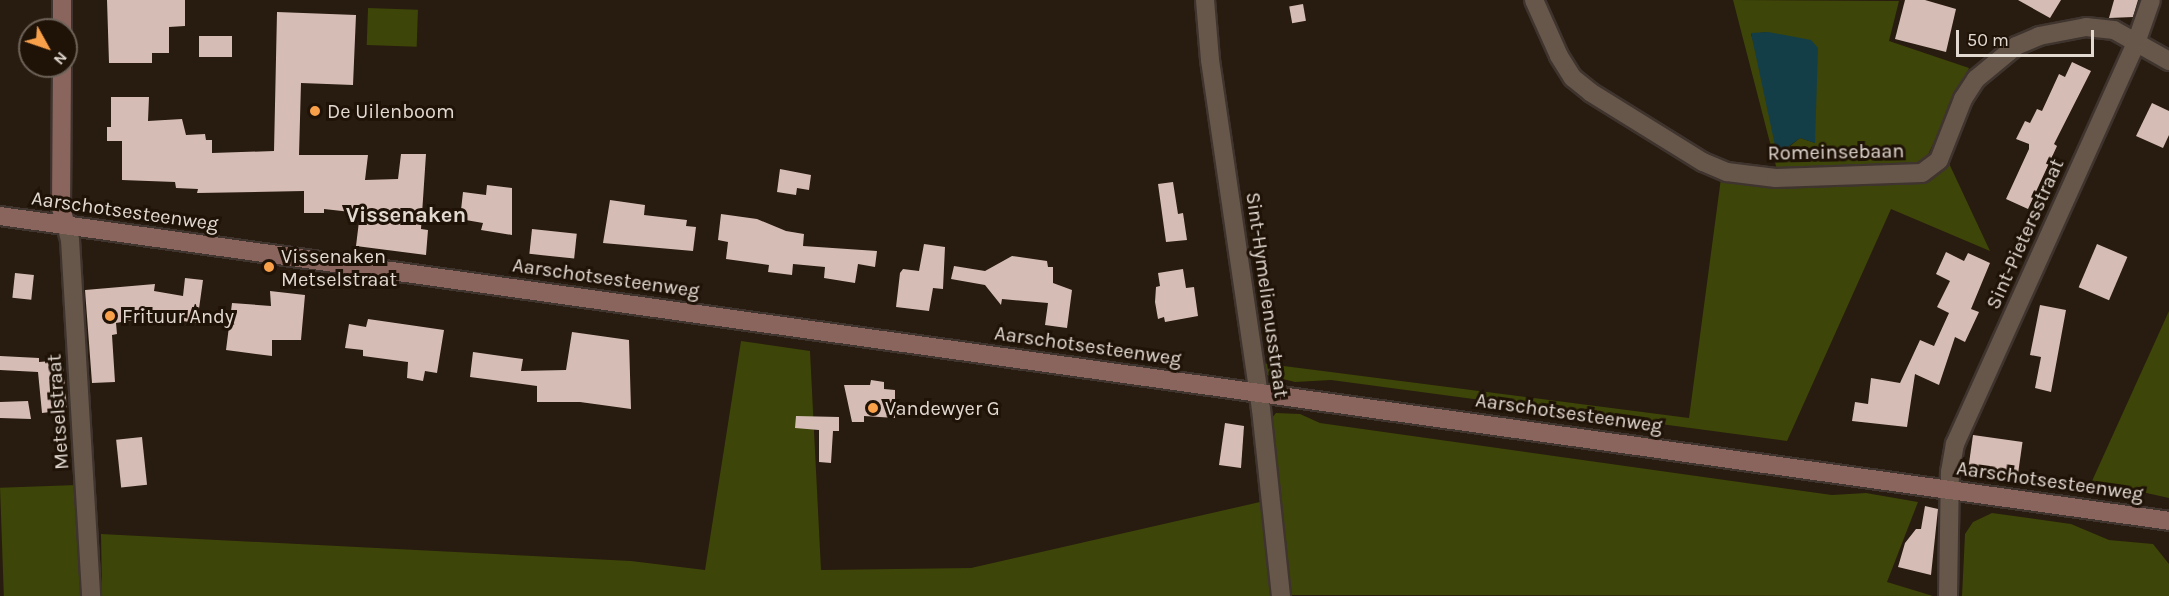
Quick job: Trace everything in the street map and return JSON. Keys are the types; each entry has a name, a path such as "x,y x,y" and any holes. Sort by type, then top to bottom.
{"main road":[{"path":"62,0 62,18"},
{"path":"62,78 61,208 66,225"},
{"name":"Aarschotsesteenweg","path":"0,216 2169,521"}],"street":[{"name":"Sint-Hymelienusstraat","path":"1205,0 1210,60 1258,392 1281,596"},
{"name":"Romeinsebaan","path":"1534,0 1559,56 1574,78 1590,92 1703,162 1727,172 1776,178 1922,173 1939,160 1963,99 1976,79 2016,46 2039,36 2086,27 2114,30 2137,40 2169,61"},
{"name":"Sint-Pietersstraat","path":"1948,596 1950,489 1955,444 2137,40 2151,0"},
{"name":"Metselstraat","path":"66,225 70,240 91,596"}],"green space":[{"path":"1733,0 1899,1 1889,41 1969,68 1926,159 1913,166 1777,170","holes":["1768,32 1815,106 1815,143 1800,138 1785,150 1751,34"]},
{"path":"368,8 418,10 417,47 367,45"},
{"path":"1946,157 1990,251 1891,209 1787,441 1331,380 1295,382 1263,374 1261,363 1689,418 1721,178 1921,179 1934,175"},
{"path":"2169,311 2169,498 2092,481"},
{"path":"741,341 810,351 821,570 971,568 1260,502 1271,596 102,596 101,534 631,561 705,570"},
{"path":"1276,413 1300,414 1320,423 1832,495 1866,493 1918,502 1887,582 1933,596 1286,595 1270,420"},
{"path":"77,485 81,596 4,596 0,488"},
{"path":"1992,513 2071,524 2109,540 2153,544 2169,564 2169,596 1962,596 1965,534 1973,522"}],"water":[{"path":"1768,32 1811,40 1818,48 1815,143 1800,138 1777,155 1751,33"}],"building":[{"path":"107,0 185,0 185,26 169,27 169,53 152,53 152,63 109,63"},
{"path":"1905,0 1925,0 1956,9 1946,52 1895,39"},
{"path":"2018,0 2061,0 2050,18"},
{"path":"2114,0 2138,0 2133,17 2109,18"},
{"path":"1303,4 1306,21 1292,23 1289,6"},
{"path":"277,12 356,15 353,85 301,83 299,155 368,155 365,180 398,179 401,154 426,154 421,229 428,230 426,255 356,246 360,213 324,209 324,213 304,213 304,191 197,193 198,189 176,188 175,182 122,180 122,141 107,141 107,127 111,127 111,97 149,97 148,121 182,119 186,135 205,134 206,140 212,140 212,153 274,151"},
{"path":"199,36 232,36 232,57 199,57"},
{"path":"2072,62 2091,71 2054,144 2057,146 2028,209 2006,199 2029,149 2029,144 2016,139 2025,121 2030,123 2037,109 2042,111 2059,74 2065,77"},
{"path":"2152,103 2169,111 2169,135 2163,148 2136,136"},
{"path":"780,169 811,175 809,190 797,188 796,195 777,192"},
{"path":"1173,182 1178,214 1183,213 1187,240 1166,242 1158,184"},
{"path":"487,185 512,188 512,235 481,230 483,223 460,219 463,192 486,195"},
{"path":"610,200 645,205 644,215 687,220 686,226 696,227 693,251 603,243"},
{"path":"721,214 757,219 786,231 804,234 803,246 877,251 875,267 858,264 855,283 824,278 825,267 793,264 792,275 768,272 769,265 726,259 728,242 718,240"},
{"path":"532,229 577,234 574,259 529,254"},
{"path":"924,244 945,247 943,289 933,288 929,311 896,307 900,273 903,269 919,271"},
{"path":"2097,244 2127,257 2109,300 2079,287"},
{"path":"1946,252 1964,261 1968,253 1990,263 1971,309 1979,312 1965,342 1955,337 1939,385 1915,374 1907,427 1852,421 1855,402 1868,404 1871,378 1900,383 1920,340 1934,346 1949,313 1937,307 1950,281 1936,274"},
{"path":"1012,256 1047,261 1048,267 1053,267 1053,283 1072,290 1067,328 1045,325 1048,303 1002,299 1001,305 985,285 951,279 954,266 985,271"},
{"path":"1183,269 1186,288 1194,287 1198,316 1165,322 1164,317 1158,319 1155,302 1156,287 1160,286 1158,273"},
{"path":"15,273 34,275 31,300 12,298"},
{"path":"185,278 203,280 197,323 168,319 169,310 132,311 133,320 116,323 117,334 112,335 115,382 92,383 85,290 155,284 154,291 183,296"},
{"path":"270,291 305,295 301,340 272,340 272,356 226,350 232,303 271,306"},
{"path":"2040,305 2066,310 2051,392 2035,388 2041,357 2030,355"},
{"path":"368,319 444,330 437,373 425,371 423,381 407,378 408,362 363,356 363,350 345,348 349,324 366,327"},
{"path":"572,332 629,340 631,409 580,402 537,402 537,386 470,377 473,352 523,359 521,371 566,370"},
{"path":"0,356 39,358 39,362 63,360 67,410 42,413 38,372 0,370"},
{"name":"Vandewyer G","path":"871,380 884,382 884,389 895,390 895,418 864,416 864,422 852,422 844,385 870,385"},
{"path":"28,401 31,419 0,418 0,402"},
{"path":"796,416 839,417 839,431 833,431 831,463 819,462 819,430 795,428"},
{"path":"1225,423 1244,426 1241,468 1219,465"},
{"path":"1973,435 2023,442 2018,478 1968,471"},
{"path":"142,437 147,485 121,487 116,440"},
{"path":"1925,506 1938,509 1931,575 1898,567 1905,543 1916,529 1921,529"}],"place":[{"name":"De Uilenboom","path":"315,111"},
{"name":"Vissenaken Metselstraat","path":"269,267"},
{"name":"Frituur Andy","path":"110,316"},
{"name":"Vandewyer G","path":"873,408"}],"district":[{"name":"Vissenaken","path":"406,216"}]}
